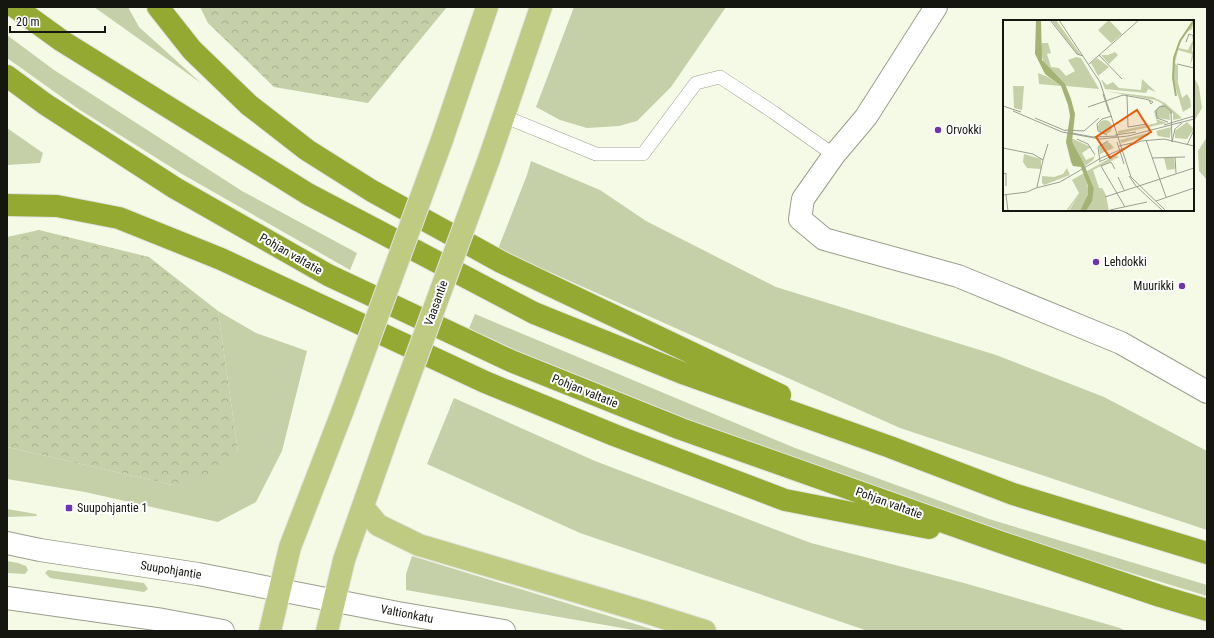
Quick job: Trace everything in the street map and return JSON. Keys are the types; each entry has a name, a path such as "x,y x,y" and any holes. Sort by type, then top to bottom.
{"highway":[{"path":"14,7 68,46 308,194 534,313 685,374 890,447 1013,494 1207,553"},
{"path":"158,7 192,50 249,105 307,150 372,192 501,262 890,447"},
{"name":"Pohjan valtatie","path":"7,76 45,104 175,188 328,275 510,361 681,429 1000,542 1160,596 1207,610"},
{"path":"7,205 57,206 119,218 221,259 485,382 614,435 785,500 1000,542"}],"main road":[{"path":"270,631 290,547 343,410 442,140 487,7"},
{"name":"Vaasantie","path":"327,631 344,560 362,507 488,159 541,7"},
{"path":"936,7 866,117 834,155 803,199 800,219 824,239 958,276 1121,343 1207,392"},
{"path":"362,507 378,525 419,545 705,631"},
{"name":"Suupohjantie","path":"7,543 48,551 198,574 334,600"},
{"path":"7,598 163,620 222,631"},
{"name":"Valtionkatu","path":"334,600 398,613 504,631"}],"lane":[{"path":"503,116 596,154 643,154 696,83 720,77 834,155"}],"green space":[{"path":"94,7 128,7 139,27 201,83"},
{"path":"200,7 447,7 368,103 274,87 208,23"},
{"path":"574,7 726,7 671,87 637,121 619,126 587,128 560,120 536,107"},
{"path":"7,35 54,70 242,191 357,253 350,270 182,174 80,110 7,58"},
{"path":"1194,77 1199,87 1202,108 1194,121"},
{"path":"7,128 43,153 40,163 7,165"},
{"path":"1207,137 1207,180 1199,171 1198,151"},
{"path":"531,161 600,190 646,221 776,287 996,355 1104,397 1207,451 1207,530 900,428 498,249"},
{"path":"39,230 149,257 218,311 238,452 211,474 173,485 7,447 7,237"},
{"path":"218,311 256,333 307,351 282,451 256,502 218,522 85,492 7,479 7,447 173,485 238,452"},
{"path":"475,314 795,448 989,519 1207,585 1207,596 957,520 639,406 468,331"},
{"path":"454,398 595,461 811,543 964,583 1126,631 868,631 580,533 427,464"},
{"path":"7,509 36,514 37,516 7,517"},
{"path":"412,556 658,631 639,631 406,590 406,574"},
{"path":"7,561 26,566 28,570 25,574 7,573"},
{"path":"48,570 144,583 148,589 144,592 50,578 45,573"}],"place":[{"name":"Orvokki","path":"938,130"},
{"name":"Lehdokki","path":"1096,262"},
{"name":"Muurikki","path":"1182,286"},
{"name":"Suupohjantie 1","path":"69,508"}]}
